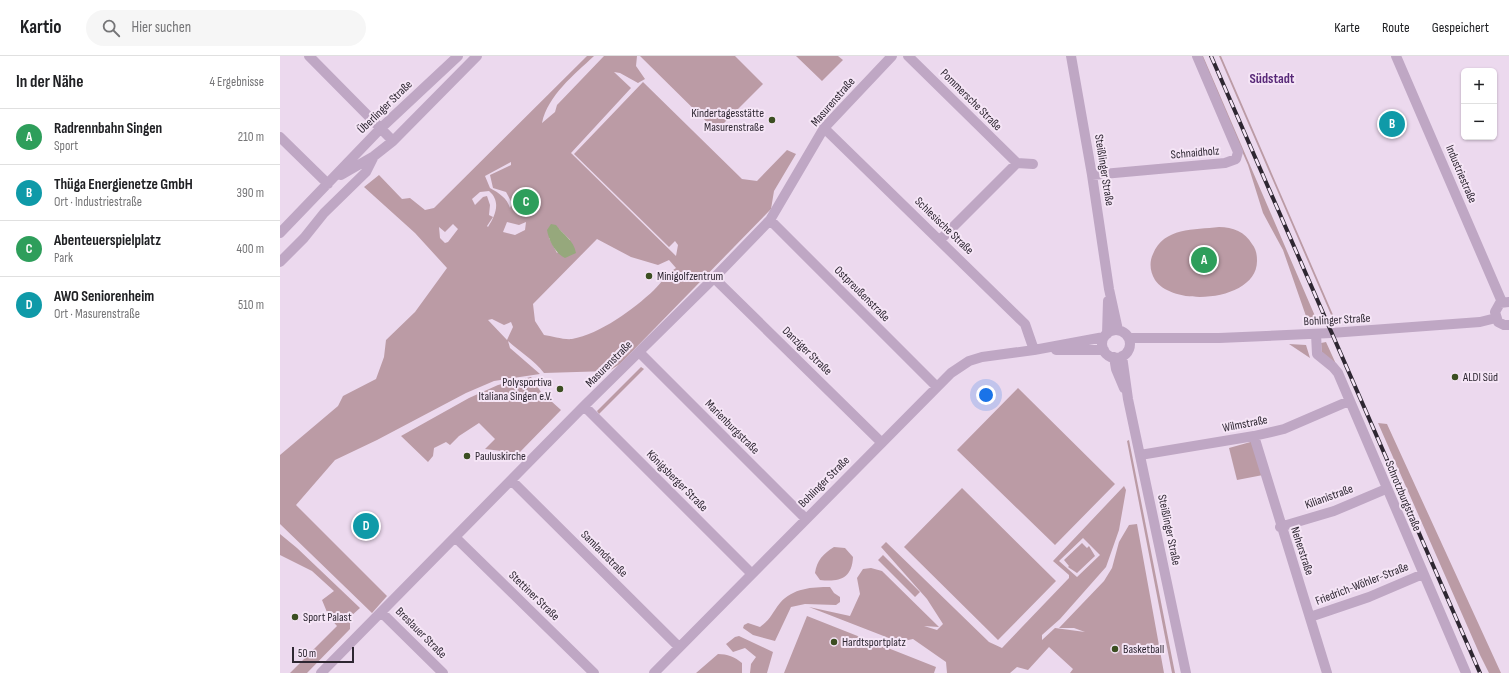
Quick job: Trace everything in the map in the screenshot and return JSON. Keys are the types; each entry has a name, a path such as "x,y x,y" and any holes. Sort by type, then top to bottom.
{"street":[{"path":"309,56 393,141"},
{"path":"458,56 468,65"},
{"name":"Überlinger Straße","path":"280,233 331,182 381,128 458,56"},
{"name":"Überlinger Straße","path":"331,182 374,156 393,141 477,56"},
{"name":"Masurenstraße","path":"321,673 770,220 824,128 892,56"},
{"name":"Pommersche Straße","path":"908,56 1017,164"},
{"name":"Steißlinger Straße","path":"1071,56 1092,175 1109,289 1118,330"},
{"name":"Schnaidholz","path":"1092,175 1225,164 1236,160 1238,152 1197,56"},
{"name":"Industriestraße","path":"1396,56 1505,302"},
{"name":"Schlesische Straße","path":"824,128 1025,324 1034,350"},
{"path":"280,137 331,182"},
{"name":"Überlinger Straße","path":"282,255 304,238 324,213 366,172 374,156"},
{"path":"940,240 1017,164 1032,164"},
{"name":"Ostpreußenstraße","path":"770,220 936,386"},
{"name":"Danziger Straße","path":"714,278 882,442"},
{"name":"Steißlinger Straße","path":"1104,350 1109,289"},
{"path":"1505,302 1496,309 1496,318 1501,324 1509,325"},
{"name":"Bohlinger Straße","path":"1129,343 1178,337 1219,338 1316,334 1480,322 1496,318"},
{"path":"1104,350 1108,355 1118,357 1129,343 1124,333 1118,330 1105,335"},
{"name":"Schrotzburgstraße","path":"1316,334 1317,354 1336,370 1466,673"},
{"name":"Bohlinger Straße","path":"654,673 936,386 952,373 969,361 982,357 1034,350 1105,335"},
{"name":"Bohlinger Straße","path":"1034,350 1104,350"},
{"name":"Marienburgstraße","path":"639,352 806,519"},
{"name":"Steißlinger Straße","path":"1118,357 1185,671"},
{"name":"Wilmstraße","path":"1140,455 1254,436 1284,429 1349,401"},
{"name":"Königsberger Straße","path":"584,406 752,574"},
{"name":"Neherstraße","path":"1254,436 1280,526 1327,673"},
{"name":"Samlandstraße","path":"511,480 679,647"},
{"name":"Kilianistraße","path":"1280,526 1334,511 1386,488"},
{"name":"Stettiner Straße","path":"456,537 594,673"},
{"name":"Friedrich-Wöhler-Straße","path":"1310,617 1369,597 1423,574"},
{"name":"Breslauer Straße","path":"381,612 442,673"}],"shaded area":[{"path":"587,56 594,56 570,78 556,95 545,113 542,123 555,112 557,105 604,56 637,56 636,66 645,79 638,83 620,73 614,72 631,88 571,153 676,256 678,245 675,241 669,247 574,154 643,82 742,179 757,181 787,150 796,154 774,191 771,209 620,364 609,371 544,373 508,341 510,348 540,374 494,381 466,393 377,440 335,460 296,505 387,596 372,613 280,524 280,455 338,406 343,396 376,379 384,357 386,340 415,312 447,268 415,233 364,187 379,175 402,199 410,198 425,210 434,208","holes":["511,162 511,165 490,175 493,188 506,192 512,203 510,208 505,199 490,188 485,176","489,191 493,195 496,208 493,218 488,227 487,226 493,217 489,215 490,205 487,196 483,197 475,205 472,199 480,192","507,222 519,225 526,222 525,230 515,235 503,232","453,224 458,229 448,242 445,243 440,238 439,227 445,232","559,229 570,240 557,253 549,238","597,239 631,257 658,265 669,260 676,268 654,290 627,313 594,332 572,339 544,335 535,321 533,304","492,319 504,325 511,322 513,327 507,340 488,320"]},
{"path":"640,56 735,56 763,84 716,131"},
{"path":"796,56 838,56 843,60 822,81"},
{"path":"1200,56 1203,56 1318,323 1310,323 1307,319 1283,250 1263,213 1248,165"},
{"path":"1219,56 1221,56 1337,324 1335,324"},
{"path":"551,224 556,225 571,241 576,253 565,258 555,250 547,230"},
{"path":"1219,227 1234,229 1242,233 1246,236 1255,250 1257,261 1253,274 1244,285 1230,292 1213,296 1196,297 1179,294 1165,289 1155,280 1151,270 1151,260 1158,245 1164,239 1172,234 1190,230"},
{"path":"1326,342 1336,364 1322,354 1321,343"},
{"path":"1289,344 1306,345 1310,358"},
{"path":"641,367 644,369 599,414 597,411"},
{"path":"531,377 541,392 561,410 519,453 485,449 495,439 479,423 459,436 450,445 446,442 434,448 433,456 428,462 401,436 469,398 498,385"},
{"path":"1018,388 1115,484 1055,545 957,450"},
{"path":"1378,423 1387,424 1501,673 1489,673 1480,655"},
{"path":"1129,440 1175,673 1172,673 1127,441"},
{"path":"1254,441 1263,475 1237,480 1229,448"},
{"path":"1124,486 1126,490 1119,530 1106,567 1060,619 1042,635 1042,640 1055,628 1085,632 1074,628 1059,628 1104,581 1112,568 1119,542 1129,525 1137,524 1164,673 1070,673 1073,669 1049,647 1028,670 1017,667 1010,673 947,673 946,662 913,639 899,642 809,607 850,616 860,594 857,578 863,569 871,568 882,571 939,627 924,626 937,630 943,624 927,599 881,547 886,542 989,642 1002,648 1069,578 1069,575 1053,561","holes":["1083,538 1100,555 1077,577 1059,561"]},
{"path":"962,488 1056,581 998,640 904,547"},
{"path":"280,534 297,548 360,608 350,617 350,629 307,673 290,673 337,626 329,617 322,600 334,591 312,571 280,555"},
{"path":"1082,543 1087,548 1089,546 1095,556 1077,573 1068,567 1069,566 1064,560"},
{"path":"834,547 845,548 853,557 850,570 843,578 820,580 815,573 817,564 827,552"},
{"path":"883,555 920,592 915,597 878,560"},
{"path":"816,587 830,587 834,593 840,597 840,602 836,605 805,604 791,607 775,641 753,635 743,628 744,625 748,623 760,627 769,619 785,598 797,591"},
{"name":"Hardtsportplatz","path":"807,616 936,667 934,673 784,673"},
{"path":"739,636 773,652 767,673 750,673 751,664 756,657 745,648 733,652 726,644 735,637"},
{"path":"718,654 731,656 737,659 742,663 742,673 696,673"}],"railway":[{"path":"1211,56 1480,673"}],"place":[{"name":"Kindertagesstätte Masurenstraße","path":"772,120"},
{"name":"Thüga Energienetze GmbH","path":"1392,124"},
{"name":"Abenteuerspielplatz","path":"526,202"},
{"name":"Radrennbahn Singen","path":"1204,260"},
{"name":"Minigolfzentrum","path":"649,276"},
{"name":"ALDI Süd","path":"1455,377"},
{"name":"Polysportiva Italiana Singen e.V.","path":"560,389"},
{"name":"Pauluskirche","path":"467,456"},
{"name":"AWO Seniorenheim","path":"366,526"},
{"name":"Sport Palast","path":"295,617"},
{"name":"Hardtsportplatz","path":"834,642"},
{"name":"Basketball","path":"1115,649"}],"district":[{"name":"Südstadt","path":"1272,78"}]}
